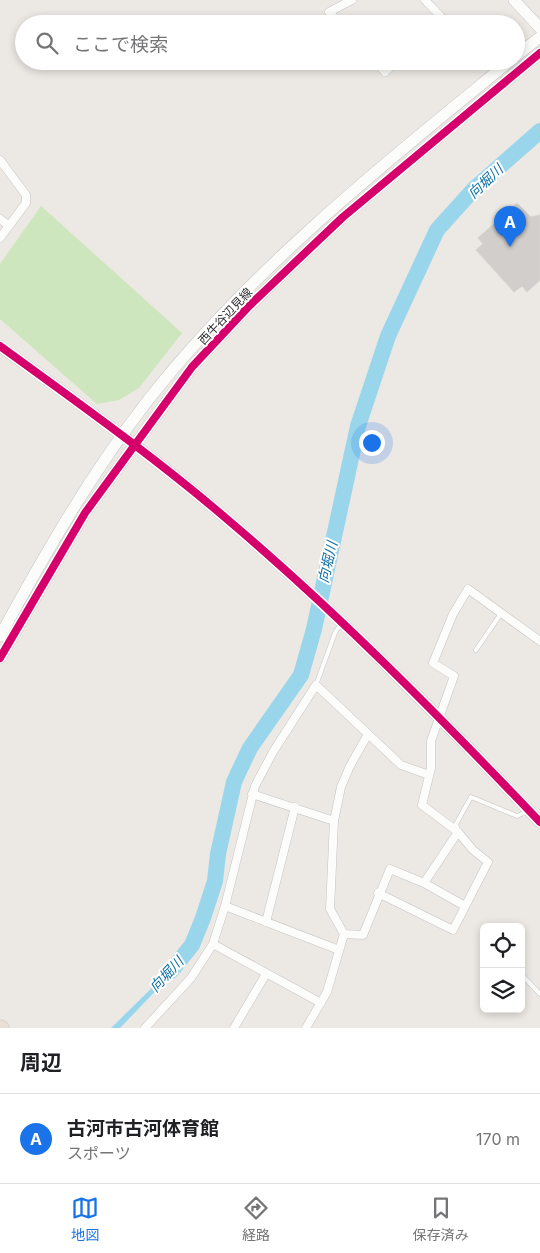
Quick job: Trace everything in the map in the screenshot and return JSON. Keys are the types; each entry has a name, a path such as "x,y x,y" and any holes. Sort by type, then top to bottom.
{"street":[{"path":"332,15 329,12 352,0"},
{"path":"424,0 439,15"},
{"path":"514,0 540,28"},
{"path":"525,48 540,36"},
{"name":"西牛谷辺見線","path":"525,66 540,54"},
{"name":"西牛谷辺見線","path":"0,636 50,545 122,434 184,357 239,298 360,186 499,70"},
{"name":"西牛谷辺見線","path":"0,658 58,555 134,444 192,367 293,262 427,145 520,70"},
{"path":"0,160 26,195 26,203 0,238"},
{"path":"0,219 9,226"},
{"path":"0,346 122,434 227,519 306,588 438,715 540,822"},
{"path":"378,893 453,930 488,862 473,850 458,832 422,805 429,774 431,741 438,715 454,676 433,663 458,604 468,589 540,640"},
{"path":"144,1028 191,978 213,944 225,906 252,794 273,752 316,685 400,765 429,774"},
{"path":"306,1028 329,986 344,934 330,909 334,820 341,787 350,766 368,734"},
{"path":"252,794 334,820"},
{"path":"266,922 295,807"},
{"path":"424,883 458,832"},
{"path":"344,934 363,935 378,893 390,869 424,883 465,906"},
{"path":"225,906 339,950"},
{"path":"213,944 321,1003"},
{"path":"234,1028 266,974"}],"lane":[{"path":"476,650 502,612"},
{"path":"316,685 335,633 342,622"},
{"path":"458,832 456,824 471,797 517,816 529,810"},
{"path":"525,978 540,994"},
{"path":"536,989 540,986"}],"green space":[{"path":"41,206 182,333 139,388 119,400 97,404 0,319 0,264"}],"water":[{"path":"182,954 187,958 120,1028 111,1028 165,975"}],"building":[{"path":"517,203 531,217 540,215 540,280 527,292 522,286 514,292 476,250 483,244 478,238"}],"waterway":[{"name":"向堀川","path":"171,971 192,945 203,918 215,881 218,854 234,782 250,748 301,675 314,629 358,426 388,336 437,230 474,189 540,131"}],"cycle path":[{"path":"525,65 540,53"},
{"path":"0,658 85,513 192,367 249,306 343,217 520,70"},
{"path":"0,346 145,452 201,497 310,592 388,667 540,822"}],"place":[{"name":"古河市古河体育館","path":"510,247"}]}
